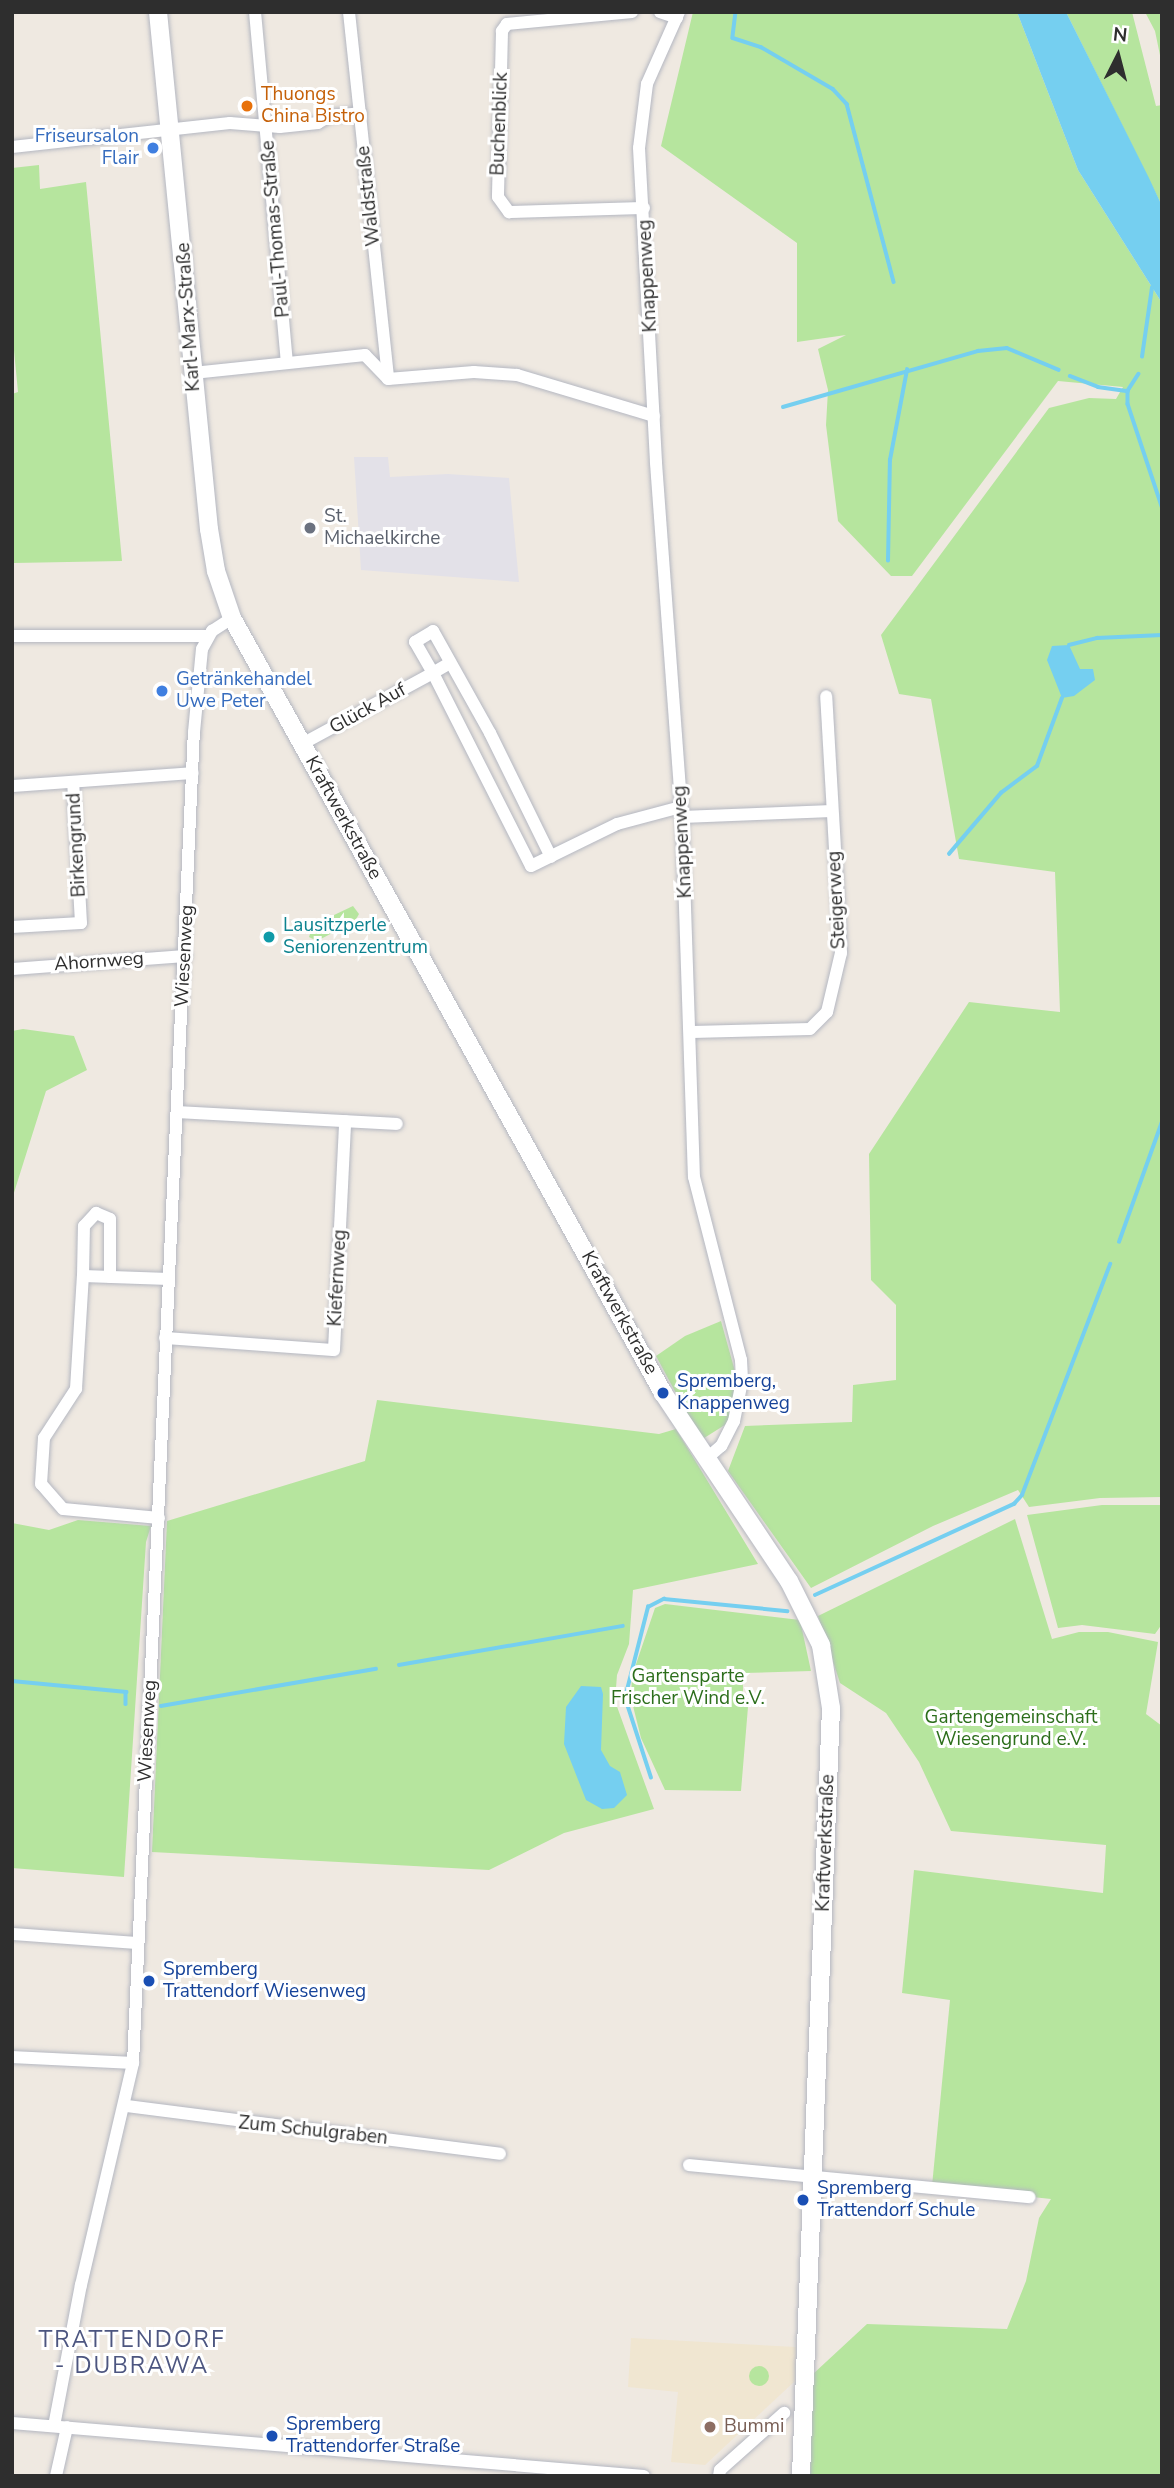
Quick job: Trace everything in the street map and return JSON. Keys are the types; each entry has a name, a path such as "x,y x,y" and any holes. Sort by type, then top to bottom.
{"main road":[{"name":"Karl-Marx-Straße","path":"158,12 215,567 232,618"},
{"name":"Kraftwerkstraße","path":"232,618 653,1377 705,1460 801,1602 827,1672 831,1708 802,2476"}],"street":[{"name":"Paul-Thomas-Straße","path":"255,12 287,363"},
{"name":"Waldstraße","path":"349,12 388,379"},
{"name":"Buchenblick","path":"632,12 507,24 502,31 498,197 509,212 644,208"},
{"path":"660,12 678,15"},
{"name":"Knappenweg","path":"678,15 647,84 639,117 654,416 681,812 692,1032 694,1177 741,1360 742,1381 727,1436 705,1460"},
{"path":"12,147 230,123 318,123 329,116 361,113"},
{"path":"193,373 365,355 388,379 474,372 517,375 654,416"},
{"path":"12,636 208,636 232,618"},
{"path":"551,857 490,733 433,631 415,642 471,744 531,866 551,857 617,824 681,812 832,811"},
{"name":"Wiesenweg","path":"56,2476 60,2427 81,2285 127,2106 133,2063 193,773 200,658 208,636"},
{"name":"Glück Auf","path":"302,744 450,663"},
{"name":"Steigerweg","path":"692,1032 810,1029 827,1012 841,953 825,696"},
{"path":"471,744 490,733"},
{"name":"Birkengrund","path":"12,786 193,773"},
{"name":"Birkengrund","path":"12,927 82,923 73,782"},
{"path":"516,832 535,823"},
{"name":"Ahornweg","path":"12,969 186,956"},
{"path":"178,1112 397,1124"},
{"name":"Kiefernweg","path":"165,1338 334,1349 345,1121"},
{"path":"110,1277 110,1219 96,1213 84,1226 76,1389 44,1438 41,1484 63,1509 159,1518"},
{"path":"83,1276 169,1279"},
{"path":"12,1934 138,1943"},
{"path":"12,2057 133,2063"},
{"name":"Zum Schulgraben","path":"127,2106 500,2154"},
{"path":"689,2165 1030,2197"},
{"path":"719,2476 720,2470 784,2413"},
{"path":"12,2423 644,2476"}],"shaded area":[{"path":"354,457 388,457 390,477 448,474 509,478 519,582 361,570"},
{"name":"Bummi","path":"631,2338 796,2347 795,2381 705,2465 671,2462 678,2392 628,2387"}],"green space":[{"path":"693,12 1017,12 1078,170 1162,303 1162,1497 1100,1498 1029,1507 1018,1490 933,1526 811,1588 728,1471 745,1426 852,1422 853,1385 896,1380 896,1305 871,1280 869,1154 969,1002 1060,1012 1055,872 959,859 931,699 899,694 881,635 1049,408 1089,398 1116,399 1123,387 1058,381 912,576 891,576 838,521 826,425 828,390 818,349 846,335 797,342 797,243 661,146"},
{"path":"1066,12 1132,12 1156,106 1162,105 1162,206"},
{"path":"1145,12 1162,12 1162,65 1155,31"},
{"path":"39,165 40,189 86,182 122,561 14,563 12,394 18,392 12,330 12,168"},
{"path":"353,906 359,914 355,921 317,941 309,937 313,925"},
{"path":"23,1029 74,1036 87,1070 46,1091 12,1199 12,1031"},
{"path":"721,1321 738,1382 728,1423 701,1440 656,1356 685,1336"},
{"path":"377,1400 659,1434 676,1429 758,1564 633,1590 629,1644 617,1675 615,1701 654,1809 564,1833 489,1870 152,1852 167,1521 365,1461"},
{"path":"1102,1505 1162,1505 1162,1624 1155,1634 1082,1625 1058,1628 1027,1515"},
{"name":"Gartengemeinschaft Wiesengrund e.V.","path":"1015,1519 1052,1639 1079,1632 1108,1632 1158,1642 1146,1714 1162,1726 1162,2476 810,2476 813,2374 867,2324 1007,2329 1026,2281 1039,2218 1051,2199 932,2186 950,2000 902,1993 914,1870 1103,1893 1106,1845 951,1831 919,1762 886,1713 840,1683 818,1616"},
{"path":"78,1520 151,1526 146,1542 124,1877 12,1868 12,1523 49,1530"},
{"name":"Gartensparte Frischer Wind e.V.","path":"665,1604 800,1620 811,1671 743,1673 743,1706 748,1707 741,1791 665,1790 641,1738 631,1698 632,1676 655,1608"},
{"path":"759,2366 766,2369 769,2376 766,2383 759,2386 752,2383 749,2376 752,2369"}],"water":[{"path":"1017,12 1066,12 1149,178 1162,206 1162,303 1078,170"},
{"path":"1069,645 1080,669 1093,669 1095,680 1074,696 1062,698 1047,660 1052,646"},
{"path":"581,1686 601,1687 603,1694 601,1750 610,1766 620,1772 627,1795 614,1808 602,1809 586,1800 564,1744 566,1707"}],"waterway":[{"path":"736,12 733,38 761,47 833,89 847,104 894,282"},
{"path":"1142,357 1152,288"},
{"path":"783,407 978,351 1007,348 1059,370"},
{"path":"888,561 890,460 907,370"},
{"path":"1139,374 1128,391 1128,404 1162,506"},
{"path":"1070,376 1098,387 1128,391"},
{"path":"1069,645 1097,638 1162,635"},
{"path":"949,854 1001,793 1037,766 1062,698"},
{"path":"1119,1242 1162,1122"},
{"path":"815,1595 1014,1504 1022,1495 1110,1264"},
{"path":"651,1778 625,1698 648,1607 664,1599 787,1611"},
{"path":"399,1665 623,1626"},
{"path":"161,1706 376,1669"},
{"path":"12,1681 126,1692 126,1704"}],"place":[{"name":"Thuongs China Bistro","path":"247,106"},
{"name":"Friseursalon Flair","path":"153,148"},
{"name":"St. Michaelkirche","path":"310,528"},
{"name":"Getränkehandel Uwe Peter","path":"162,691"},
{"name":"Lausitzperle Seniorenzentrum","path":"269,937"},
{"name":"Spremberg, Knappenweg","path":"663,1393"},
{"name":"Spremberg Trattendorf Wiesenweg","path":"149,1981"},
{"name":"Spremberg Trattendorf Schule","path":"803,2200"},
{"name":"Bummi","path":"710,2427"},
{"name":"Spremberg Trattendorfer Straße","path":"272,2436"}],"district":[{"name":"TRATTENDORF - DUBRAWA","path":"132,2353"}]}
